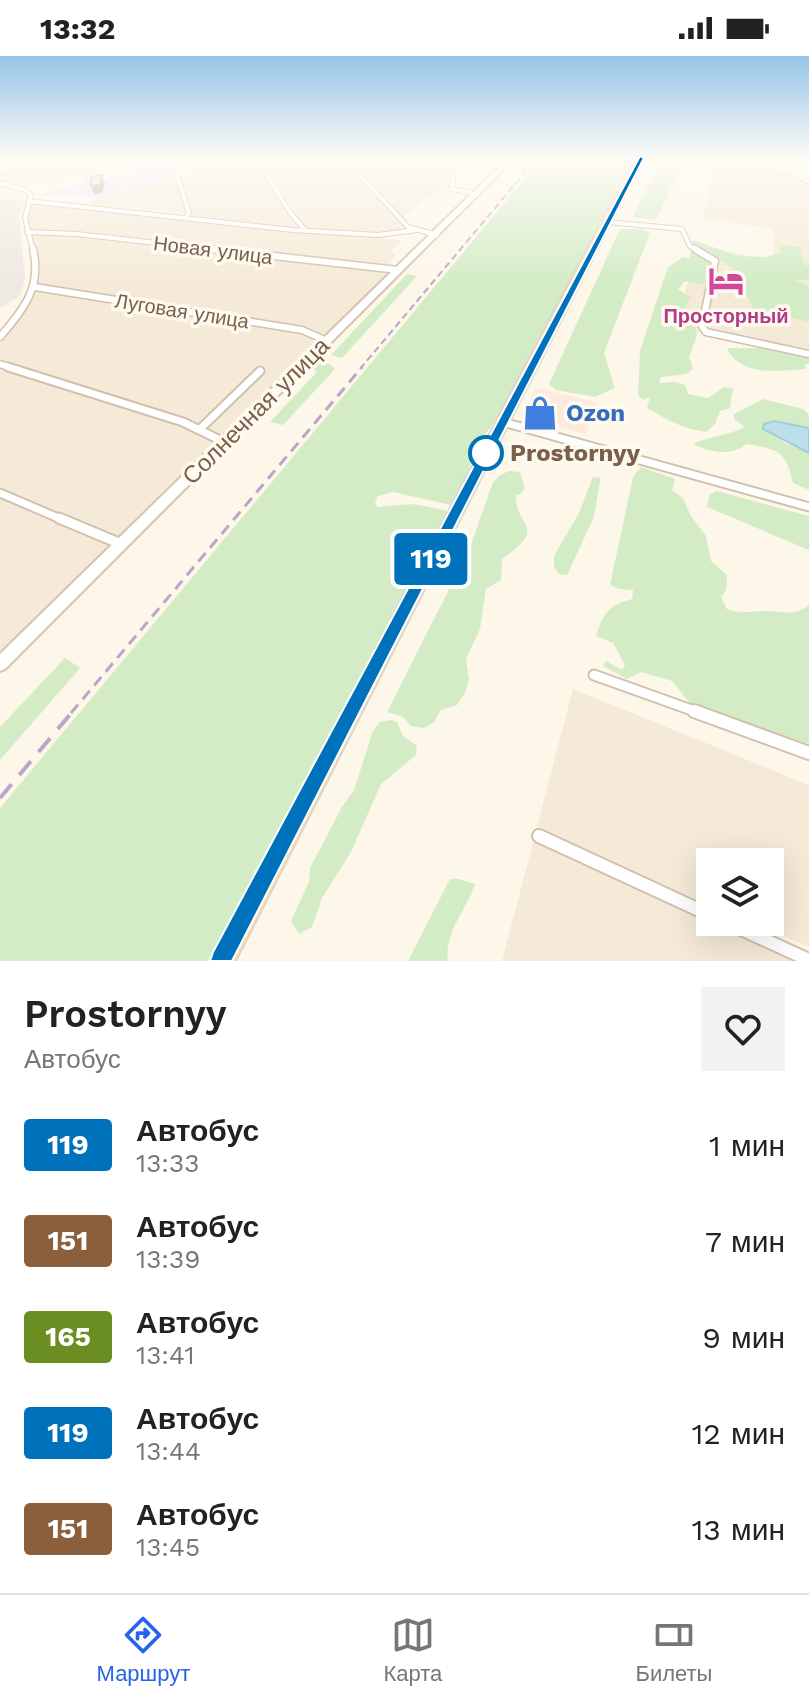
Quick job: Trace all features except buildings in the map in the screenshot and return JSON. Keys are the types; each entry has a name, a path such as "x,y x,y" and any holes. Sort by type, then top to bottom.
{"main road":[{"path":"223,961 619,200"}],"street":[{"path":"185,200 189,213 186,217"},
{"path":"282,200 304,229"},
{"path":"383,200 401,220 417,230 437,235"},
{"name":"Солнечная улица","path":"0,664 471,200"},
{"path":"0,337 35,287 37,274 24,210 28,201 378,235 417,230"},
{"path":"608,222 682,229 687,242 710,257 716,266 703,330 809,354"},
{"name":"Новая улица","path":"27,232 77,234 398,270"},
{"name":"Луговая улица","path":"35,287 302,330 327,341"},
{"path":"0,364 183,422 224,442"},
{"path":"199,430 260,371"},
{"path":"503,422 809,507"},
{"path":"0,493 121,544"},
{"path":"594,675 809,753"},
{"path":"539,836 696,909"},
{"path":"757,936 809,960"}],"shaded area":[{"path":"0,200 26,200 19,214 25,279 20,296 0,308"},
{"path":"94,200 182,200 187,213 90,204"},
{"path":"186,200 281,200 297,227 192,217"},
{"path":"288,200 380,200 407,230 378,234 309,229 302,224"},
{"path":"386,200 424,200 402,217"},
{"path":"707,200 809,200 809,354 677,328 696,247 774,260 774,229 703,218"},
{"path":"35,202 402,241 390,252 396,254 388,266 30,230 27,210 29,204"},
{"path":"38,232 386,268 389,272 326,337 304,329 38,286 40,273 31,235"},
{"path":"42,290 300,331 323,342 223,438 186,419 0,362 0,342 34,293"},
{"path":"0,366 180,423 215,445 121,538 0,489"},
{"path":"535,388 597,402 586,434 523,419"},
{"path":"0,497 114,546 0,656"},
{"path":"573,689 809,785 809,947 783,936 784,848 696,848 696,899 536,830"},
{"path":"534,839 696,916 696,936 738,936 791,961 502,961"}],"green space":[{"path":"507,200 612,200 497,417 472,454 468,475 451,505 393,492 378,496 375,503 378,507 412,504 445,510 447,513 208,961 0,961 0,808"},
{"path":"641,200 665,200 656,219 633,216"},
{"path":"620,229 641,229 650,233 604,353 615,388 595,397 556,390 549,384"},
{"path":"693,240 738,256 765,257 782,253 777,245 800,247 804,265 809,266 809,280 795,280 809,286 809,322 753,308 736,273 716,258 707,267 706,282 701,285 685,281 678,289 691,298 683,318 695,326 697,336 689,357 693,368 687,374 661,377 659,383 685,385 688,394 708,398 724,387 733,388 730,408 720,411 715,424 706,432 683,426 647,408 650,397 643,400 638,395 640,351 668,267 683,257 690,258"},
{"path":"407,274 417,276 342,358 331,355"},
{"path":"763,348 809,358 809,364 805,364 805,369 795,370 752,368 734,359 727,350"},
{"path":"318,362 330,364 335,369 283,425 270,422 317,372 313,369"},
{"path":"763,399 803,409 809,415 809,428 802,425 781,441 809,453 809,490 793,483 787,464 773,450 746,444 734,451 720,452 693,444 745,427 734,419 734,414"},
{"path":"641,467 675,479 672,490 683,498 691,516 706,536 711,561 727,575 726,590 721,597 727,609 788,612 809,605 809,744 690,703 672,681 641,672 627,679 603,666 606,661 622,670 625,665 613,643 596,636 608,612 617,604 632,599 633,590 610,585 633,477"},
{"path":"509,471 520,472 525,489 516,494 520,514 527,526 525,539 502,559 501,580 486,589 480,629 466,659 469,680 465,693 457,705 441,710 434,722 424,728 411,726 403,717 387,712 469,550 493,482"},
{"path":"593,477 600,478 594,517 567,575 559,574 554,567 554,556 579,513"},
{"path":"717,491 809,516 809,550 707,507 710,494"},
{"path":"65,658 80,668 0,760 0,727"},
{"path":"380,722 397,722 403,736 417,746 416,755 381,784 351,852 322,898 312,927 299,934 291,921 309,882 310,868 354,790 373,731"},
{"path":"450,879 475,884 449,940 448,961 408,961"}],"water":[{"path":"774,421 809,428 809,453 763,429 764,424"}],"railway":[{"path":"360,369 502,200"},
{"path":"71,713 362,367"},
{"path":"0,798 73,711"}],"bus line":[{"name":"119","path":"223,961 618,200"}],"place":[{"name":"Просторный","path":"726,281"},
{"name":"Ozon","path":"540,413"},
{"name":"Prostornyy","path":"486,453"}]}
